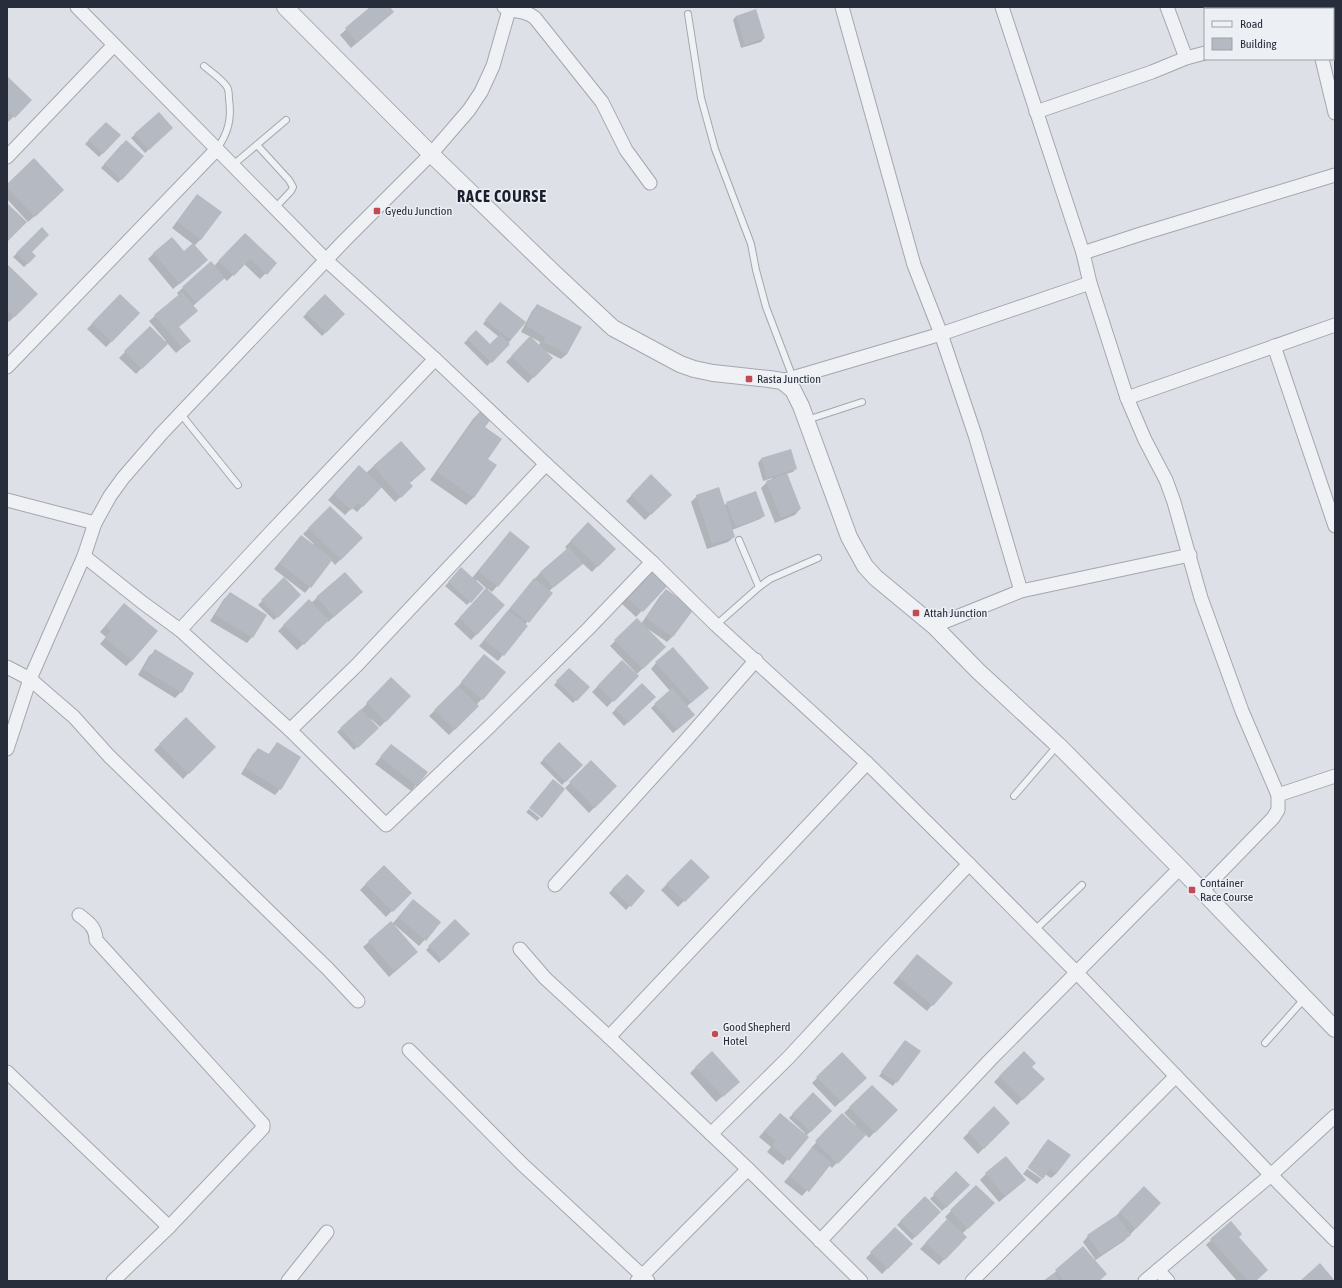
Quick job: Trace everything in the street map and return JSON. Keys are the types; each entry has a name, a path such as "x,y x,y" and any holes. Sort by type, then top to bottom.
{"street":[{"path":"77,7 326,260 435,359 652,562 716,625 756,660 867,764 1035,930 1335,1240"},
{"path":"285,7 431,154 613,328 680,364 694,369 713,373 787,380 941,334 1090,283"},
{"path":"842,7 914,265 941,334 975,435 1021,592"},
{"path":"1002,7 1083,253 1090,283 1127,398 1145,440 1166,480 1190,555 1201,598 1242,711 1278,795 1278,810 1273,818 1202,891"},
{"path":"1167,7 1186,58"},
{"path":"7,749 30,679 84,556 95,522 110,496 123,478 180,414 326,260 431,154 469,110 481,92 493,66 506,8 531,14 535,18 602,102 626,150 650,183"},
{"path":"7,157 114,45"},
{"path":"1036,112 1152,72 1186,58 1204,53"},
{"path":"1322,60 1335,113"},
{"path":"7,366 217,149"},
{"path":"1083,253 1335,175"},
{"path":"1127,398 1335,325"},
{"path":"1274,346 1335,526"},
{"path":"180,630 435,359"},
{"path":"787,380 801,406 849,536 865,566 876,578 934,626 978,671 1058,745 1180,868 1335,1029"},
{"path":"290,730 357,665 546,464"},
{"path":"7,500 95,522"},
{"path":"934,626 1021,592 1190,555"},
{"path":"84,556 143,603 180,630 290,730 386,825 494,722 589,628 652,562"},
{"path":"555,885 756,660"},
{"path":"7,667 30,679 74,717 109,756 328,969 358,1001"},
{"path":"609,1036 867,764"},
{"path":"1278,795 1335,776"},
{"path":"710,1134 789,1057 969,864"},
{"path":"820,1241 990,1060 1180,868"},
{"path":"79,914 92,926 96,933 96,940 263,1124 263,1128 169,1227 113,1281"},
{"path":"520,949 546,978 748,1169 861,1281"},
{"path":"409,1050 522,1164 642,1279 748,1169"},
{"path":"7,1072 169,1227"},
{"path":"972,1281 1176,1076"},
{"path":"1145,1281 1271,1175 1335,1116"},
{"path":"288,1281 327,1232"},
{"path":"1158,1270 1168,1281"}],"lane":[{"path":"688,14 701,98 715,149 751,244 756,270 787,380"},
{"path":"204,66 228,88 230,112 229,121 227,132 217,149"},
{"path":"233,165 286,120"},
{"path":"257,145 289,180 293,187 275,208"},
{"path":"806,420 862,402"},
{"path":"180,414 238,485"},
{"path":"738,540 759,587"},
{"path":"716,625 770,579 818,558"},
{"path":"1014,796 1058,745"},
{"path":"1035,930 1082,885"},
{"path":"1265,1043 1305,998"}],"building":[{"path":"370,7 390,7 394,12 357,43 345,28"},
{"path":"756,9 765,38 745,45 736,16"},
{"path":"7,76 32,100 15,118 7,110"},
{"path":"159,112 173,128 149,150 134,134"},
{"path":"106,122 121,135 103,154 88,140"},
{"path":"126,140 144,156 122,180 104,164"},
{"path":"34,158 64,190 35,217 7,188 7,184"},
{"path":"197,194 222,212 201,240 177,222"},
{"path":"7,203 27,222 7,242"},
{"path":"42,227 49,235 32,252 36,256 28,264 16,253"},
{"path":"245,233 277,263 267,275 250,259 234,276 218,261"},
{"path":"172,237 184,251 193,243 208,260 180,284 153,253"},
{"path":"211,261 225,278 196,303 182,287"},
{"path":"7,264 38,294 15,317 7,309"},
{"path":"182,292 198,311 179,327 191,341 182,348 154,315"},
{"path":"120,294 140,313 112,342 92,323"},
{"path":"325,294 345,314 326,333 306,313"},
{"path":"500,302 526,322 511,340 485,320"},
{"path":"537,304 582,327 567,354 543,342 545,337 526,326"},
{"path":"150,326 168,344 142,369 124,351"},
{"path":"476,330 490,344 500,334 510,344 492,363 467,339"},
{"path":"530,336 553,358 534,378 511,356"},
{"path":"481,410 492,418 485,427 502,439 488,459 497,465 474,498 437,472"},
{"path":"401,441 426,469 410,483 413,486 401,498 373,466"},
{"path":"791,449 797,469 767,478 761,458"},
{"path":"359,465 382,487 363,507 358,503 351,510 333,494"},
{"path":"787,473 801,509 781,518 766,481"},
{"path":"651,474 672,495 651,515 631,495"},
{"path":"719,487 735,537 712,544 696,495"},
{"path":"756,491 765,516 736,527 726,502"},
{"path":"330,506 363,538 341,560 308,528"},
{"path":"588,522 616,549 598,567 570,541"},
{"path":"510,531 530,547 498,587 478,571"},
{"path":"301,535 333,559 311,588 279,563"},
{"path":"569,547 583,564 553,588 540,572"},
{"path":"654,566 671,582 643,612 626,597"},
{"path":"461,567 484,588 471,603 448,582"},
{"path":"345,572 363,592 334,617 316,597"},
{"path":"284,577 301,595 278,618 261,600"},
{"path":"534,578 553,593 529,623 510,608"},
{"path":"486,588 505,605 477,635 459,618"},
{"path":"666,589 694,609 673,637 646,618"},
{"path":"230,592 267,615 253,638 215,615"},
{"path":"309,599 329,620 304,645 283,625"},
{"path":"124,603 158,631 132,661 105,638 111,631 105,626"},
{"path":"508,610 528,626 504,656 484,640"},
{"path":"637,618 666,647 643,669 614,640"},
{"path":"673,647 709,688 691,703 655,662"},
{"path":"155,649 194,673 182,693 143,669"},
{"path":"484,654 506,672 483,700 461,682"},
{"path":"622,660 639,676 614,702 597,686"},
{"path":"569,668 590,687 577,701 556,681"},
{"path":"391,677 411,696 386,722 366,703"},
{"path":"642,683 656,697 628,723 615,709"},
{"path":"458,686 479,706 455,730 434,710"},
{"path":"672,688 695,715 677,730 654,704"},
{"path":"361,709 379,728 358,748 340,728"},
{"path":"186,717 216,747 189,774 159,744"},
{"path":"277,742 301,757 281,790 245,768 258,748 269,754"},
{"path":"559,742 583,765 566,782 543,759"},
{"path":"391,744 428,772 417,786 380,757"},
{"path":"591,760 617,786 595,808 569,782"},
{"path":"553,779 565,789 542,818 529,808"},
{"path":"691,859 710,877 685,902 666,884"},
{"path":"384,865 412,893 393,912 365,884"},
{"path":"627,874 645,891 631,907 612,889"},
{"path":"413,899 441,922 426,941 398,917"},
{"path":"455,919 470,934 443,960 428,946"},
{"path":"391,921 418,952 395,972 368,941"},
{"path":"917,954 953,983 933,1006 898,977"},
{"path":"905,1040 921,1051 897,1083 881,1072"},
{"path":"712,1051 740,1082 723,1097 695,1067"},
{"path":"1024,1051 1036,1063 1032,1067 1045,1079 1023,1100 999,1076"},
{"path":"842,1052 867,1078 841,1102 816,1077"},
{"path":"872,1085 898,1110 875,1133 849,1107"},
{"path":"813,1092 832,1111 811,1132 792,1114"},
{"path":"994,1106 1010,1123 984,1149 968,1132"},
{"path":"780,1113 809,1137 789,1161 772,1146 776,1141 764,1131"},
{"path":"842,1113 866,1135 838,1164 815,1141"},
{"path":"1048,1139 1071,1155 1057,1173 1050,1169 1043,1179 1028,1168"},
{"path":"812,1147 832,1163 809,1192 789,1176"},
{"path":"1006,1156 1026,1180 1005,1197 985,1173"},
{"path":"956,1171 970,1185 946,1208 933,1194"},
{"path":"976,1185 995,1203 968,1229 950,1210"},
{"path":"1144,1186 1161,1203 1136,1229 1119,1212"},
{"path":"925,1196 941,1212 916,1237 900,1221"},
{"path":"1117,1215 1131,1235 1101,1255 1087,1235"},
{"path":"947,1219 967,1237 945,1260 925,1243"},
{"path":"1231,1221 1242,1234 1239,1237 1268,1270 1256,1281 1248,1281 1210,1239"},
{"path":"895,1227 913,1244 888,1269 870,1252"},
{"path":"1083,1246 1107,1274 1099,1281 1064,1281 1055,1270"},
{"path":"1320,1263 1335,1281 1300,1281"},
{"path":"1054,1273 1060,1281 1043,1281"}],"place":[{"name":"Gyedu Junction","path":"377,211"},
{"name":"Rasta Junction","path":"749,379"},
{"name":"Attah Junction","path":"916,613"},
{"name":"Container Race Course","path":"1192,890"},
{"name":"Good Shepherd Hotel","path":"715,1034"}],"district":[{"name":"RACE COURSE","path":"502,196"}]}
